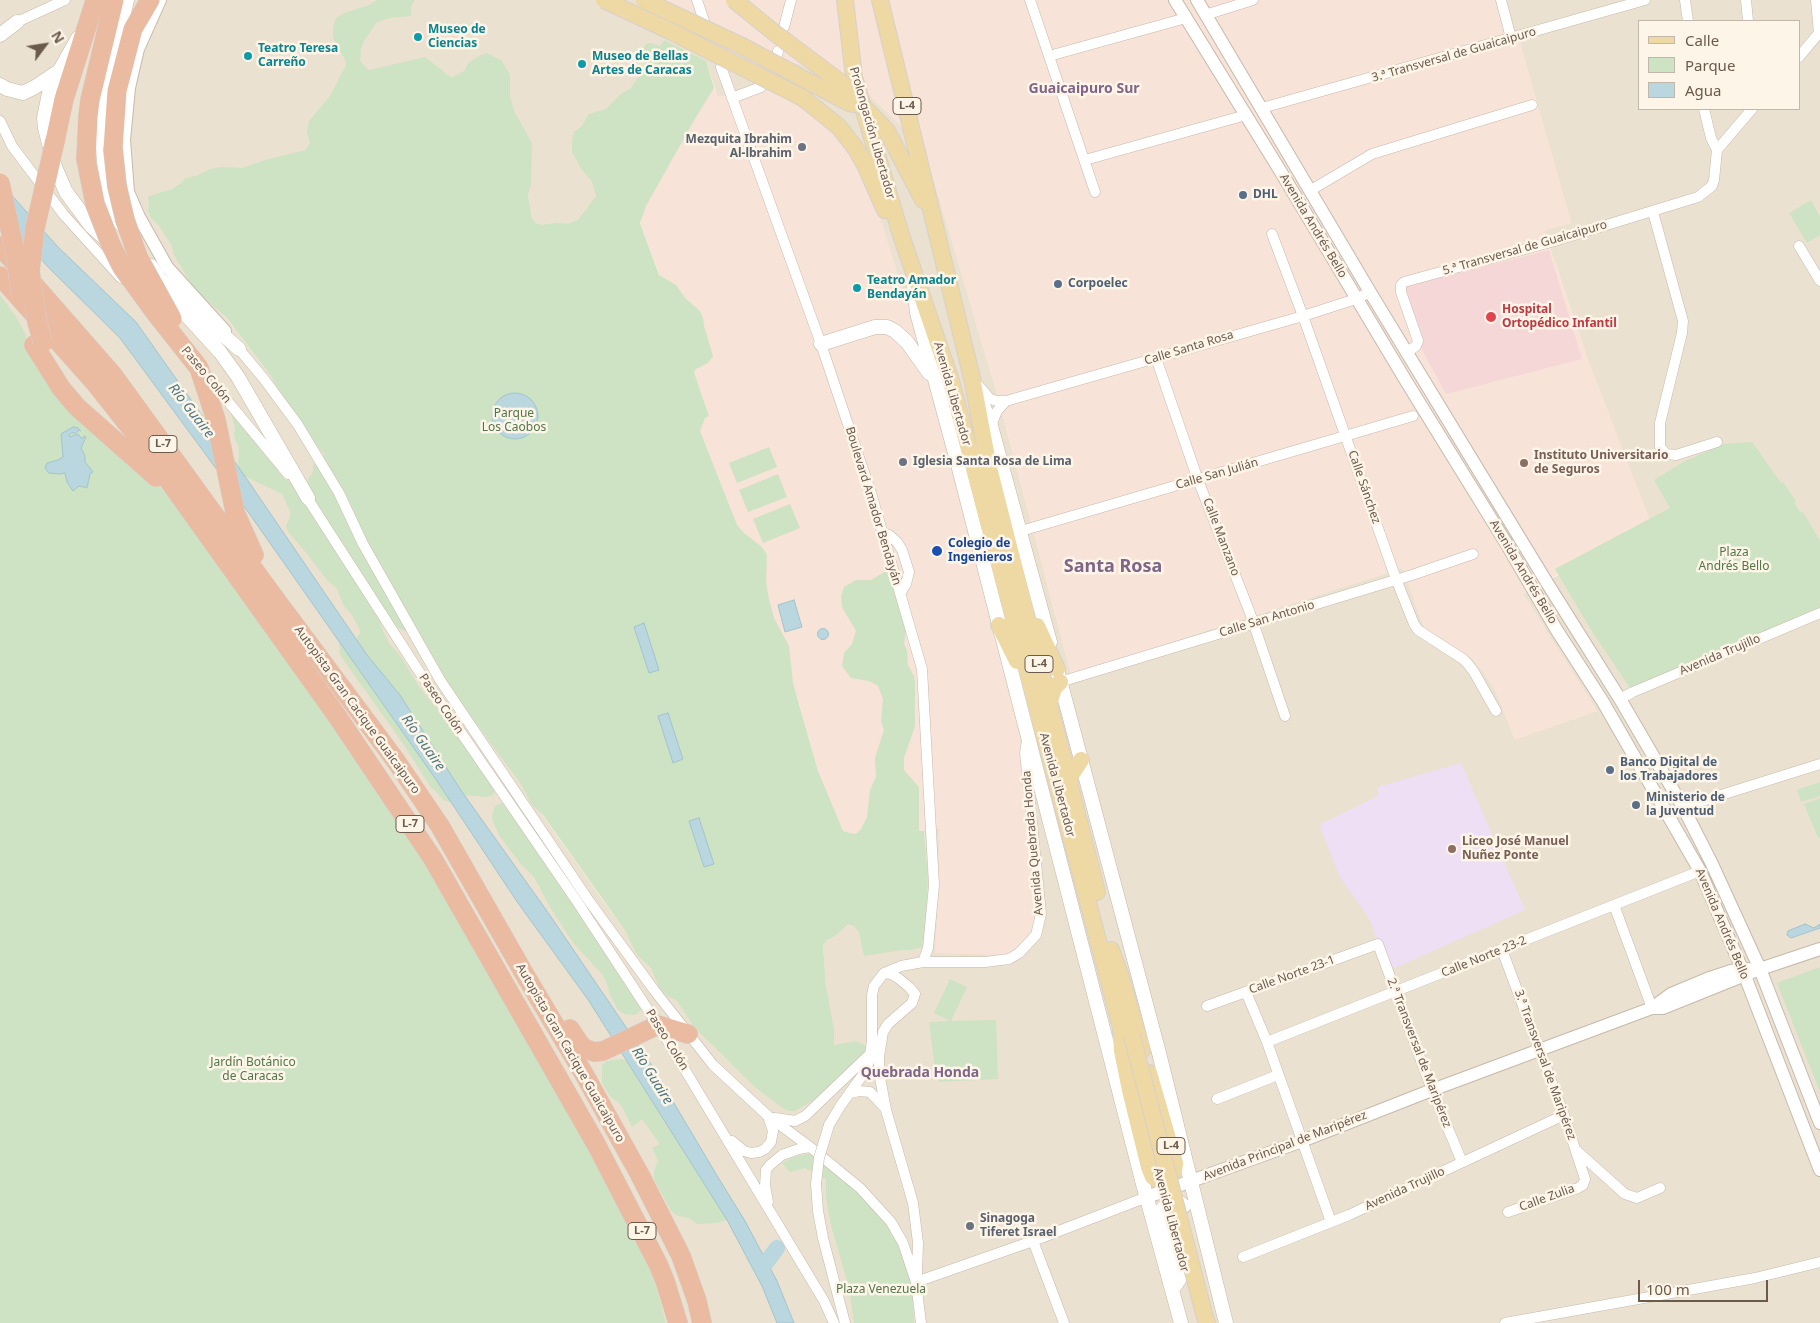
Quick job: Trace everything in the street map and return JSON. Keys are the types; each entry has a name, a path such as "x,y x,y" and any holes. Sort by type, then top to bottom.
{"highway":[{"path":"114,0 90,100 88,117 86,159 95,204 122,267 199,368"},
{"path":"150,0 133,29 117,91 113,149 117,186 125,220 138,257 199,368 216,420 235,512 271,593"},
{"path":"39,344 30,271 35,228 64,99 95,1"},
{"path":"0,183 14,252 25,324 39,344 61,388 77,407 146,467 198,521"},
{"name":"Autopista Gran Cacique Guaicaipuro","path":"0,246 113,374 271,593 396,761 435,818 584,1074 660,1214 682,1258 697,1301 702,1323"},
{"name":"Autopista Gran Cacique Guaicaipuro","path":"0,276 96,384 134,432 338,716 433,859 596,1144 666,1281 678,1323"},
{"path":"525,975 561,1014 580,1044 594,1052 603,1051 653,1027 688,1034"}],"main road":[{"path":"127,0 101,109 105,184 110,204 123,227 160,279 239,349"},
{"name":"L-4","path":"604,0 804,98 839,127 856,149 881,202 904,242"},
{"path":"644,0 742,46 850,103 863,106"},
{"path":"734,0 856,94 863,106 887,131 930,212"},
{"name":"L-4","path":"836,0 854,77"},
{"name":"Prolongación Libertador","path":"845,0 854,77 904,242"},
{"name":"L-4","path":"880,0 916,143 930,212"},
{"path":"95,1 78,39 50,88 44,118 54,167 66,192 91,226 188,317 220,352 255,404 278,448 308,498"},
{"path":"0,28 17,22"},
{"path":"0,34 17,22"},
{"path":"0,85 23,93 36,87 58,71"},
{"name":"Avenida Libertador","path":"930,212 972,378 989,468 1016,576 1043,706 1068,780 1110,950 1125,1033"},
{"name":"Avenida Libertador","path":"904,242 913,282 917,313 1148,1204 1181,1323"},
{"name":"Avenida Libertador","path":"904,242 951,381 1043,706 1125,1033 1201,1317"},
{"path":"821,344 875,327 887,327 895,331 911,348 937,387"},
{"name":"Avenida Libertador","path":"972,378 984,402 1021,531 1158,1053 1226,1323"},
{"name":"L-4","path":"1016,576 1059,676"},
{"name":"L-4","path":"999,624 1016,659 1043,706"},
{"path":"1043,706 1059,676"},
{"path":"1068,780 1081,760"},
{"name":"L-4","path":"1110,950 1120,974 1175,1163 1174,1171 1157,1179 1153,1177 1149,1168 1130,1090 1122,1051 1125,1033"},
{"path":"1148,1204 1187,1192 1194,1196"},
{"name":"L-4","path":"1172,1290 1179,1280 1180,1274 1162,1209 1165,1206 1180,1202 1185,1209 1203,1278 1219,1295"}],"street":[{"path":"17,22 65,0"},
{"path":"160,0 138,49 129,88 124,140 128,192 139,217 167,267 217,321 239,349"},
{"path":"697,0 704,21"},
{"path":"784,27 791,0"},
{"path":"1030,0 1086,160 1095,192"},
{"name":"Avenida Andrés Bello","path":"1175,0 1506,543 1556,629 1603,702 1700,871 1743,972 1820,1170"},
{"name":"Avenida Andrés Bello","path":"1197,0 1370,292 1620,699 1683,807 1712,864 1760,969 1820,1123"},
{"path":"1205,14 1253,0"},
{"path":"1501,0 1511,38"},
{"name":"3.ª Transversal de Guaicaipuro","path":"1262,108 1645,0"},
{"path":"1685,0 1688,20"},
{"path":"1746,0 1748,20"},
{"path":"1800,56 1819,33 1816,0"},
{"path":"1049,56 1186,18"},
{"name":"Boulevard Amador Bendayán","path":"721,67 821,344 883,533 920,658 924,682 934,885 928,948 923,962"},
{"path":"732,98 761,87"},
{"path":"1311,190 1372,154 1532,105"},
{"path":"1704,110 1711,138 1717,150 1751,110"},
{"path":"1086,160 1246,115"},
{"name":"Paseo Colón","path":"0,121 12,146 64,215 178,340 308,498 416,667 576,900 653,1027 722,1129 824,1301 834,1323"},
{"name":"5.ª Transversal de Guaicaipuro","path":"1407,352 1416,346 1418,341 1401,292 1401,285 1404,282 1527,249 1698,197 1708,190 1714,180 1717,150"},
{"path":"1653,212 1683,321 1682,333 1660,423 1660,447 1666,454 1676,454 1717,442"},
{"name":"Calle Sánchez","path":"1272,234 1396,579 1414,624 1418,630 1468,664 1496,711"},
{"path":"1799,246 1820,281"},
{"name":"Calle Santa Rosa","path":"1006,401 1272,323 1303,316 1370,292"},
{"name":"Paseo Colón","path":"239,349 298,425 340,493 368,552 440,680 589,901 688,1034 712,1064 768,1116 860,1188 891,1222 903,1243 916,1282 921,1323"},
{"name":"Calle Manzano","path":"1156,358 1198,480 1254,623 1285,716"},
{"path":"972,378 990,399 996,402 1006,401"},
{"path":"991,426 997,411 1006,401"},
{"name":"Calle San Julián","path":"1021,531 1413,416"},
{"name":"Calle San Antonio","path":"1059,676 1254,623 1473,554"},
{"name":"Avenida Trujillo","path":"1620,699 1820,613"},
{"name":"Avenida Quebrada Honda","path":"884,973 900,966 923,962 985,962 1009,959 1019,953 1036,935 1041,914 1025,754 1027,736"},
{"path":"1683,807 1820,764"},
{"name":"Calle Norte 23-2","path":"1267,1042 1700,871"},
{"path":"1614,905 1652,1008"},
{"name":"Calle Norte 23-1","path":"1207,1006 1378,944"},
{"name":"2.ª Transversal de Maripérez","path":"1378,944 1432,1090 1462,1162"},
{"name":"Avenida Principal de Maripérez","path":"916,1282 1148,1204 1190,1182 1652,1008 1671,994 1726,972 1760,969 1820,949"},
{"name":"3.ª Transversal de Maripérez","path":"1502,950 1564,1115 1585,1182"},
{"path":"845,1323 818,1211 816,1184 818,1158 829,1125 866,1069 871,1053 872,995 874,986 884,973 898,978 915,994 912,1003 888,1024 878,1057 886,1110 913,1203 918,1243 916,1282"},
{"path":"1246,992 1267,1042 1331,1222"},
{"path":"768,1116 788,1121 800,1119 871,1053"},
{"path":"1217,1098 1278,1074"},
{"path":"850,1093 865,1090 870,1092 886,1110"},
{"name":"Avenida Trujillo","path":"1243,1257 1331,1222 1564,1115"},
{"path":"722,1129 744,1151 751,1153 759,1152 765,1149 771,1142 773,1131 768,1116"},
{"path":"770,1210 765,1186 766,1170 782,1155 810,1147"},
{"path":"1576,1150 1608,1181 1625,1194 1637,1198 1660,1188"},
{"name":"Calle Zulia","path":"1508,1212 1578,1188 1585,1182"},
{"path":"1034,1241 1064,1323"},
{"path":"1505,1323 1530,1321 1755,1278 1820,1262"}],"shaded area":[{"path":"0,0 663,0 791,62 849,76 924,147 998,397 1071,674 1403,568 1427,632 1474,660 1496,692 1515,739 1597,711 1523,594 1559,575 1585,351 1544,230 1571,223 1520,43 1511,45 1496,0 1820,0 1820,1323 666,1323 645,1261 614,1197 195,532 166,493 143,468 72,409 0,300","holes":["706,61 718,98 1018,723 1033,852 939,879 939,828 924,831 928,875 853,903 823,945 826,986 694,1024 604,902 454,690 321,441 185,264 148,196 306,150 522,154 535,239 602,216"]},
{"path":"663,0 1496,0 1511,44 1520,42 1571,223 1544,230 1585,351 1650,520 1650,522 1523,594 1597,711 1515,739 1496,692 1474,660 1427,632 1403,568 1071,674 998,397 924,147 849,76 791,62"},
{"path":"757,84 790,101 830,126 863,164 939,403 1018,723 1033,852 1038,926 1017,950 1004,955 935,953 939,879 939,828 835,849 818,771 798,699 696,421 709,416 637,214 695,115 714,88 718,97"},
{"name":"Hospital Ortopédico Infantil","path":"1549,250 1582,359 1446,394 1420,346 1404,287"},
{"path":"1461,763 1525,910 1390,970 1370,920 1340,877 1319,825 1378,796 1378,787"}],"green space":[{"name":"Parque Los Caobos","path":"377,0 415,0 411,6 411,16 389,18 377,22 364,41 360,61 369,70 425,57 452,78 465,70 468,63 481,55 487,53 501,60 510,75 510,97 515,113 532,143 531,185 528,194 532,219 535,223 542,225 568,224 578,220 596,196 592,181 582,170 572,152 574,132 582,126 589,114 606,109 622,93 630,89 646,67 641,55 646,44 650,43 660,46 664,40 706,61 714,88 646,206 640,223 659,275 676,285 685,298 700,311 703,318 713,356 708,363 694,372 709,416 705,418 700,431 737,525 762,547 767,555 766,580 774,618 789,646 793,683 818,771 843,831 856,834 867,817 870,790 876,777 875,758 884,730 881,722 883,699 878,686 869,681 851,678 842,666 844,653 852,644 856,631 842,607 841,596 844,587 856,580 871,580 888,570 906,630 904,644 907,650 908,665 915,682 915,726 904,758 904,770 919,787 919,831 924,831 928,875 925,946 911,950 864,956 859,932 854,926 848,924 823,945 826,986 834,1030 834,1045 855,1041 865,1045 868,1051 821,1096 795,1111 784,1109 755,1087 694,1027 677,1001 667,996 659,987 651,968 637,955 626,932 543,815 532,805 522,786 410,633 378,617 389,643 401,657 418,685 484,769 495,791 493,795 487,797 461,795 449,802 444,800 430,786 402,742 340,655 339,642 355,640 360,630 352,615 344,606 337,589 328,581 288,532 286,526 290,517 290,511 282,494 244,476 238,468 239,448 234,436 235,427 230,411 261,443 279,473 286,480 304,486 313,472 313,465 324,454 314,442 299,437 271,376 226,317 194,289 174,255 171,244 151,218 148,211 148,196 172,189 185,178 196,176 210,169 221,167 242,168 306,150 310,142 307,132 309,121 330,96 346,65 333,38 336,18"},
{"path":"1811,200 1820,217 1820,235 1807,243 1789,213"},
{"name":"Jardín Botánico de Caracas","path":"0,295 16,317 26,335 27,343 166,493 418,845 641,1249 656,1286 666,1323 0,1323"},
{"name":"Plaza Andrés Bello","path":"1752,442 1781,483 1783,482 1796,501 1794,503 1801,513 1803,512 1820,541 1820,613 1633,692 1593,633 1555,569 1670,508 1654,480 1683,462 1724,444"},
{"path":"769,447 777,467 737,483 729,463"},
{"path":"778,474 787,497 748,512 739,490"},
{"path":"790,504 800,528 763,543 753,519"},
{"path":"1820,782 1820,796 1801,802 1797,790"},
{"path":"1820,798 1820,837 1818,838 1804,804"},
{"path":"501,803 510,808 524,833 533,843 643,1005 635,1015 624,1014 618,1010 603,975 574,944 550,907 534,877 520,863 500,837 492,817 495,806"},
{"path":"1820,967 1820,1092 1777,983"},
{"path":"950,979 967,987 951,1021 996,1020 998,1079 939,1082 934,1062 929,1022 950,1021 934,1013"},
{"path":"626,1060 727,1220 717,1223 697,1224 689,1218 678,1216 672,1212 654,1180 654,1171 658,1160 652,1148 660,1144 642,1119 632,1127 621,1105 610,1096 602,1083 602,1065 607,1061"},
{"name":"Plaza Venezuela","path":"809,1154 818,1158 841,1177 878,1211 896,1237 912,1286 914,1323 854,1323 849,1288 831,1225 826,1198 826,1179 805,1168 790,1172 782,1163 794,1157"}],"water":[{"name":"Río Guaire","path":"0,182 57,246 136,322 242,472 367,655 400,695 460,789 549,914 649,1061 745,1221 777,1281 794,1323 777,1323 762,1286 727,1220 589,1001 518,903 437,781 251,516 120,338 0,216"},
{"path":"515,393 528,397 534,403 538,416 534,429 528,435 515,439 502,435 496,429 492,416 496,403 502,397"},
{"path":"73,427 81,431 71,433 70,437 78,434 82,439 84,436 86,437 81,448 85,456 85,462 93,472 90,474 87,488 79,486 73,491 67,482 65,473 49,473 45,468 47,463 63,457 61,434"},
{"path":"794,600 802,627 785,632 778,605"},
{"path":"644,623 659,670 649,673 634,627"},
{"path":"823,628 829,634 823,640 817,634"},
{"path":"668,713 683,759 673,763 658,716"},
{"path":"699,818 714,864 704,867 689,821"},
{"path":"1805,924 1814,928 1820,924 1820,928 1791,938 1787,935 1788,931"}],"waterway":[{"path":"766,1263 777,1248"}],"place":[{"name":"Museo de Ciencias","path":"418,37"},
{"name":"Teatro Teresa Carreño","path":"248,56"},
{"name":"Museo de Bellas Artes de Caracas","path":"582,64"},
{"name":"Mezquita Ibrahim Al-lbrahim","path":"802,147"},
{"name":"DHL","path":"1243,195"},
{"name":"Corpoelec","path":"1058,284"},
{"name":"Teatro Amador Bendayán","path":"857,288"},
{"name":"Hospital Ortopédico Infantil","path":"1491,317"},
{"name":"Iglesia Santa Rosa de Lima","path":"903,462"},
{"name":"Instituto Universitario de Seguros","path":"1524,463"},
{"name":"Colegio de Ingenieros","path":"937,551"},
{"name":"Banco Digital de los Trabajadores","path":"1610,770"},
{"name":"Ministerio de la Juventud","path":"1636,805"},
{"name":"Liceo José Manuel Nuñez Ponte","path":"1452,849"},
{"name":"Sinagoga Tiferet Israel","path":"970,1226"}],"district":[{"name":"Guaicaipuro Sur","path":"1084,89"},
{"name":"Santa Rosa","path":"1113,567"},
{"name":"Quebrada Honda","path":"920,1073"}]}
